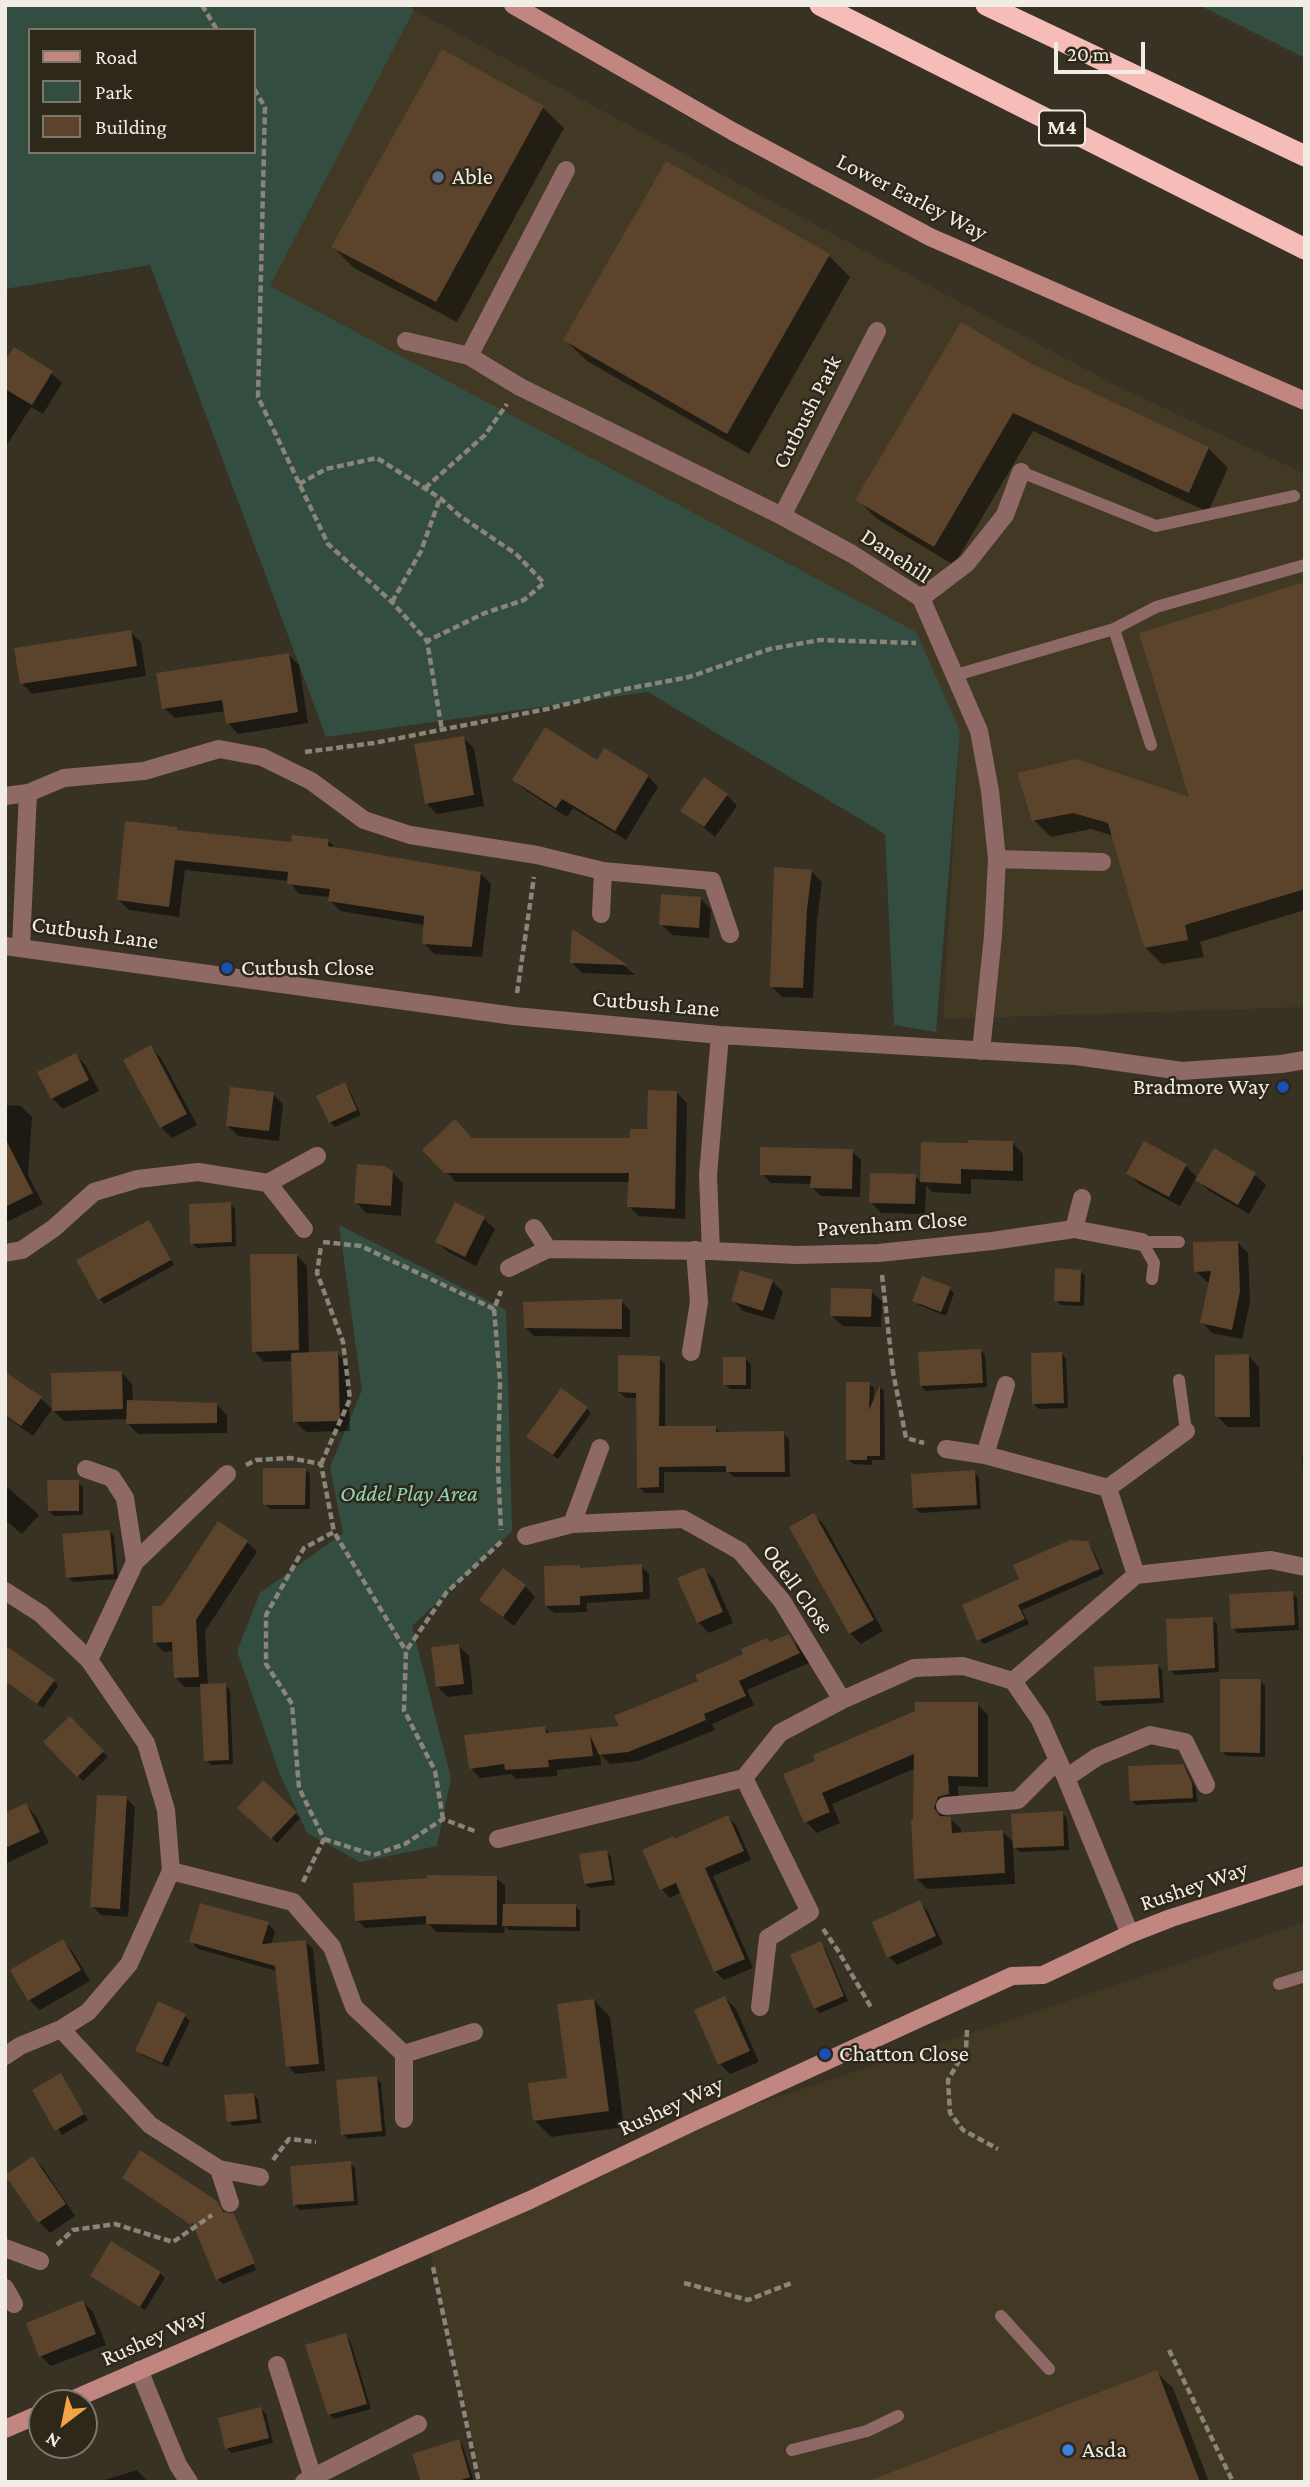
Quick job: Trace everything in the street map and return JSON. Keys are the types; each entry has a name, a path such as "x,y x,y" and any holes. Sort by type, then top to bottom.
{"highway":[{"name":"M4","path":"820,5 1305,249"},
{"path":"986,5 1305,156"}],"street":[{"name":"Lower Earley Way","path":"513,5 732,131 930,237 1305,401"},
{"path":"469,356 566,170"},
{"name":"Cutbush Park","path":"782,516 877,331"},
{"name":"Danehill","path":"407,341 469,356 520,387 782,516 852,554 921,598 979,731 990,791 998,859 981,1051"},
{"path":"921,598 967,563 1005,515 1021,472"},
{"path":"5,796 28,793 64,778 144,771 219,749 262,757 311,781 364,820 410,835 537,855 603,870 712,881 730,934"},
{"path":"13,947 28,793"},
{"path":"998,859 1102,862"},
{"path":"601,914 603,870"},
{"name":"Cutbush Lane","path":"13,947 514,1016 720,1035 1076,1056 1182,1071 1305,1060"},
{"path":"691,1352 699,1301 720,1035"},
{"path":"5,1253 22,1250 54,1228 93,1192 138,1180 198,1172 268,1183 317,1156"},
{"path":"268,1183 304,1230"},
{"path":"1074,1229 1082,1198"},
{"path":"534,1228 548,1250"},
{"name":"Pavenham Close","path":"509,1268 548,1250 703,1251 797,1255 879,1253 1074,1229 1142,1242"},
{"path":"985,1455 1006,1385"},
{"path":"1108,1488 1186,1432"},
{"path":"572,1524 600,1448"},
{"path":"946,1449 985,1455 1108,1488"},
{"path":"86,1469 112,1478 125,1497 135,1562"},
{"path":"89,1660 135,1562 227,1474"},
{"path":"1108,1488 1136,1574"},
{"name":"Odell Close","path":"526,1536 572,1524 683,1519 740,1551 782,1601 842,1699"},
{"path":"1013,1681 1136,1574 1271,1560 1305,1567"},
{"path":"5,1591 41,1614 89,1660 146,1743 166,1811 171,1871 129,1964 88,2012 61,2029 5,2056"},
{"path":"498,1839 744,1778 780,1733 842,1699 914,1668 963,1666 1013,1681 1040,1720 1130,1934"},
{"path":"1066,1778 1097,1757 1150,1735 1185,1742 1206,1785"},
{"path":"945,1806 1018,1800 1057,1761"},
{"path":"744,1778 810,1912 768,1938 760,2007"},
{"path":"171,1871 293,1902 332,1947 354,2007 404,2054 404,2119"},
{"name":"Rushey Way","path":"96,2389 530,2200 1012,1976 1043,1975 1171,1918 1305,1875"},
{"path":"61,2029 150,2125 219,2169 260,2177"},
{"path":"404,2054 474,2032"},
{"path":"219,2169 230,2203"},
{"path":"5,2248 40,2261"},
{"path":"276,2365 308,2480 418,2424"},
{"path":"139,2370 178,2465 189,2482"},
{"path":"5,2430 28,2419"}],"lane":[{"path":"1021,472 1156,527 1294,496"},
{"path":"956,675 1114,628 1156,607 1305,565"},
{"path":"1114,628 1151,745"},
{"path":"1152,1279 1154,1263 1142,1242 1179,1242"},
{"path":"1180,1380 1186,1432"},
{"path":"1279,1984 1305,1976"},
{"path":"1001,2316 1049,2369"},
{"path":"792,2450 867,2431 898,2416"}],"path":[{"path":"202,5 217,28"},
{"path":"256,92 265,107 258,397 328,544 392,602 427,641 442,730"},
{"path":"425,488 485,435 520,387"},
{"path":"299,484 326,469 377,458 440,498 460,516 516,554 544,583 523,600 485,613 427,641"},
{"path":"392,602 421,551 440,498"},
{"path":"262,757 374,743 442,730 689,677 770,649 820,640 943,644"},
{"path":"514,1016 537,855"},
{"path":"304,1230 322,1242 361,1246 494,1309"},
{"path":"322,1242 317,1273 342,1342 350,1399 321,1464 334,1532 406,1651"},
{"path":"879,1253 893,1372 906,1437 946,1449"},
{"path":"502,1541 498,1468 500,1381 494,1309 509,1268"},
{"path":"227,1474 256,1460 290,1458 321,1464"},
{"path":"334,1532 304,1548 266,1615 266,1664 292,1704 299,1788 324,1839 374,1855 405,1844 443,1819"},
{"path":"443,1819 435,1771 404,1710 406,1651 446,1593 502,1541 526,1536"},
{"path":"443,1819 498,1839"},
{"path":"293,1902 324,1839"},
{"path":"810,1912 838,1949 872,2009"},
{"path":"967,2030 966,2049 948,2080 950,2113 962,2130 998,2149"},
{"path":"260,2177 289,2139 316,2142"},
{"path":"40,2261 73,2230 115,2224 173,2242 230,2203"},
{"path":"428,2245 479,2482"},
{"path":"684,2283 748,2300 794,2282"},
{"path":"1169,2350 1233,2482"}],"shaded area":[{"path":"414,10 1117,386 1305,474 1305,1007 943,1019 960,731 270,286"},
{"path":"1305,1922 1305,2482 482,2482 430,2249 736,2111"}],"green space":[{"path":"5,5 407,5 414,10 270,286 916,632 960,731 936,1032 894,1025 885,834 648,692 326,737 150,265 5,289"},
{"path":"1199,5 1305,5 1305,58"},
{"name":"Oddel Play Area","path":"339,1225 506,1310 512,1531 412,1626 451,1778 437,1846 360,1862 307,1833 279,1772 237,1651 260,1593 343,1533 330,1467 362,1390"}],"building":[{"name":"Able","path":"442,49 544,106 436,302 331,247"},
{"path":"666,161 830,254 727,434 563,340"},
{"path":"961,322 1032,364 1209,447 1189,493 1013,413 934,547 855,500"},
{"path":"14,347 53,371 32,405 5,389 5,361"},
{"path":"1305,582 1305,889 1185,925 1188,940 1144,948 1108,823 1073,813 1032,821 1017,773 1076,759 1189,797 1139,633"},
{"path":"131,630 137,666 20,684 14,648"},
{"path":"289,653 298,712 226,724 222,700 162,709 156,673"},
{"path":"545,727 597,760 604,748 649,775 615,831 562,799 556,808 512,780"},
{"path":"464,736 474,795 425,804 414,744"},
{"path":"704,777 728,794 704,827 680,811"},
{"path":"125,821 177,827 177,830 291,842 292,835 329,839 328,846 481,872 472,947 422,944 424,916 328,901 330,889 287,884 288,872 175,860 169,907 117,900"},
{"path":"774,867 812,870 803,988 770,987"},
{"path":"661,894 701,897 699,928 659,925"},
{"path":"572,929 628,965 570,963"},
{"path":"151,1045 187,1114 160,1128 123,1060"},
{"path":"76,1053 89,1080 51,1099 37,1072"},
{"path":"345,1082 357,1110 329,1123 316,1096"},
{"path":"230,1087 274,1092 269,1131 226,1126"},
{"path":"648,1090 677,1091 675,1209 627,1207 629,1173 444,1173 422,1150 455,1119 472,1138 630,1138 630,1129 647,1129"},
{"path":"5,1138 33,1193 5,1207"},
{"path":"968,1140 1013,1141 1013,1171 961,1169 961,1184 920,1182 921,1142 968,1143"},
{"path":"1144,1141 1187,1164 1169,1197 1126,1174"},
{"path":"760,1147 853,1149 852,1189 810,1188 811,1176 760,1175"},
{"path":"1214,1148 1256,1173 1238,1205 1195,1180"},
{"path":"357,1164 384,1166 393,1171 391,1206 354,1203"},
{"path":"870,1173 916,1174 915,1204 869,1203"},
{"path":"231,1202 232,1242 190,1244 189,1204"},
{"path":"455,1202 485,1217 465,1257 435,1242"},
{"path":"149,1220 171,1260 98,1300 76,1260"},
{"path":"1238,1241 1240,1291 1232,1330 1200,1323 1211,1271 1194,1272 1193,1242"},
{"path":"250,1254 297,1254 299,1350 252,1352"},
{"path":"1055,1268 1081,1270 1080,1302 1054,1301"},
{"path":"740,1270 773,1280 763,1311 731,1301"},
{"path":"922,1276 951,1287 941,1312 912,1301"},
{"path":"831,1288 872,1289 871,1317 830,1316"},
{"path":"622,1299 622,1329 524,1328 523,1302"},
{"path":"981,1349 983,1383 920,1386 918,1352"},
{"path":"338,1351 340,1421 293,1422 291,1353"},
{"path":"1062,1352 1064,1403 1032,1404 1031,1353"},
{"path":"1249,1354 1250,1417 1215,1417 1215,1355"},
{"path":"618,1355 660,1356 659,1426 716,1426 716,1432 784,1431 785,1472 726,1472 726,1466 659,1467 659,1487 637,1488 636,1393 618,1392"},
{"path":"723,1357 746,1357 746,1385 723,1385"},
{"path":"122,1371 123,1409 52,1411 51,1373"},
{"path":"5,1372 42,1397 21,1426 5,1415"},
{"path":"846,1382 870,1382 869,1410 880,1385 880,1456 867,1456 867,1460 846,1460"},
{"path":"561,1388 588,1407 553,1455 526,1437"},
{"path":"127,1400 217,1403 217,1423 126,1424"},
{"path":"263,1468 306,1468 305,1505 263,1505"},
{"path":"975,1470 977,1505 913,1508 911,1474"},
{"path":"47,1480 79,1480 79,1511 48,1511"},
{"path":"814,1513 874,1620 849,1634 789,1527"},
{"path":"218,1521 248,1541 196,1620 199,1677 174,1678 172,1642 153,1643 152,1606 162,1606"},
{"path":"110,1530 114,1574 66,1578 62,1534"},
{"path":"1070,1540 1088,1541 1100,1569 1018,1605 1025,1619 977,1641 962,1605 1019,1579 1013,1565"},
{"path":"642,1564 643,1592 580,1596 580,1605 545,1606 544,1566 580,1565 580,1568"},
{"path":"704,1567 723,1612 697,1623 677,1578"},
{"path":"503,1568 526,1585 503,1617 479,1600"},
{"path":"1293,1591 1295,1625 1231,1629 1229,1594"},
{"path":"1213,1617 1215,1668 1168,1671 1166,1619"},
{"path":"789,1634 800,1653 739,1681 746,1696 704,1714 706,1720 671,1735 628,1752 599,1755 590,1735 593,1756 548,1760 549,1767 505,1770 504,1764 469,1769 464,1735 545,1726 546,1733 619,1726 614,1716 698,1681 695,1675 743,1654 741,1649 767,1638 770,1642"},
{"path":"459,1644 464,1684 436,1687 431,1647"},
{"path":"5,1645 55,1680 37,1704 5,1681"},
{"path":"1158,1664 1160,1698 1096,1701 1094,1667"},
{"path":"1220,1679 1261,1679 1260,1753 1220,1752"},
{"path":"226,1683 229,1760 204,1761 200,1684"},
{"path":"915,1702 978,1702 978,1777 948,1776 949,1794 938,1797 934,1808 940,1816 951,1817 952,1833 1003,1830 1005,1873 914,1879 911,1820 914,1754 822,1793 830,1812 804,1823 783,1774 815,1761 813,1755 915,1711"},
{"path":"70,1716 104,1751 77,1777 43,1742"},
{"path":"1183,1764 1192,1783 1193,1798 1130,1801 1128,1766"},
{"path":"263,1780 297,1812 271,1839 237,1808"},
{"path":"97,1795 127,1796 120,1909 90,1907"},
{"path":"26,1803 40,1832 5,1848 5,1813"},
{"path":"1063,1811 1064,1846 1013,1848 1011,1814"},
{"path":"728,1815 744,1851 705,1868 745,1959 714,1972 676,1883 660,1890 642,1850"},
{"path":"607,1850 612,1880 584,1884 579,1854"},
{"path":"427,1875 497,1876 497,1925 426,1924 426,1916 355,1921 353,1883 427,1878"},
{"path":"920,1900 936,1936 887,1958 872,1922"},
{"path":"200,1903 269,1922 262,1944 306,1940 319,2064 286,2067 275,1966 189,1942"},
{"path":"503,1904 576,1904 576,1927 502,1926"},
{"path":"63,1939 81,1970 28,2001 10,1970"},
{"path":"821,1941 844,1996 814,2009 790,1955"},
{"path":"725,1996 750,2051 718,2065 694,2010"},
{"path":"594,1999 609,2111 533,2121 528,2083 567,2078 557,2004"},
{"path":"158,2001 186,2014 162,2063 135,2051"},
{"path":"61,2073 84,2114 55,2131 32,2090"},
{"path":"377,2076 382,2131 341,2135 336,2080"},
{"path":"254,2093 257,2119 227,2122 224,2095"},
{"path":"140,2150 217,2201 223,2212 234,2214 255,2263 216,2280 192,2222 191,2225 122,2178"},
{"path":"33,2156 66,2204 38,2223 5,2175"},
{"path":"351,2161 354,2201 293,2205 290,2166"},
{"path":"111,2241 161,2272 140,2307 90,2276"},
{"path":"83,2300 96,2334 39,2357 26,2323"},
{"path":"346,2333 367,2404 328,2415 305,2345"},
{"name":"Asda","path":"1157,2370 1200,2482 871,2482 871,2480"},
{"path":"261,2407 269,2438 225,2449 218,2418"},
{"path":"459,2439 470,2477 456,2482 421,2482 412,2454"}],"place":[{"name":"Able","path":"438,177"},
{"name":"Cutbush Close","path":"227,968"},
{"name":"Bradmore Way","path":"1283,1087"},
{"name":"Chatton Close","path":"825,2054"},
{"name":"Asda","path":"1068,2450"}]}
